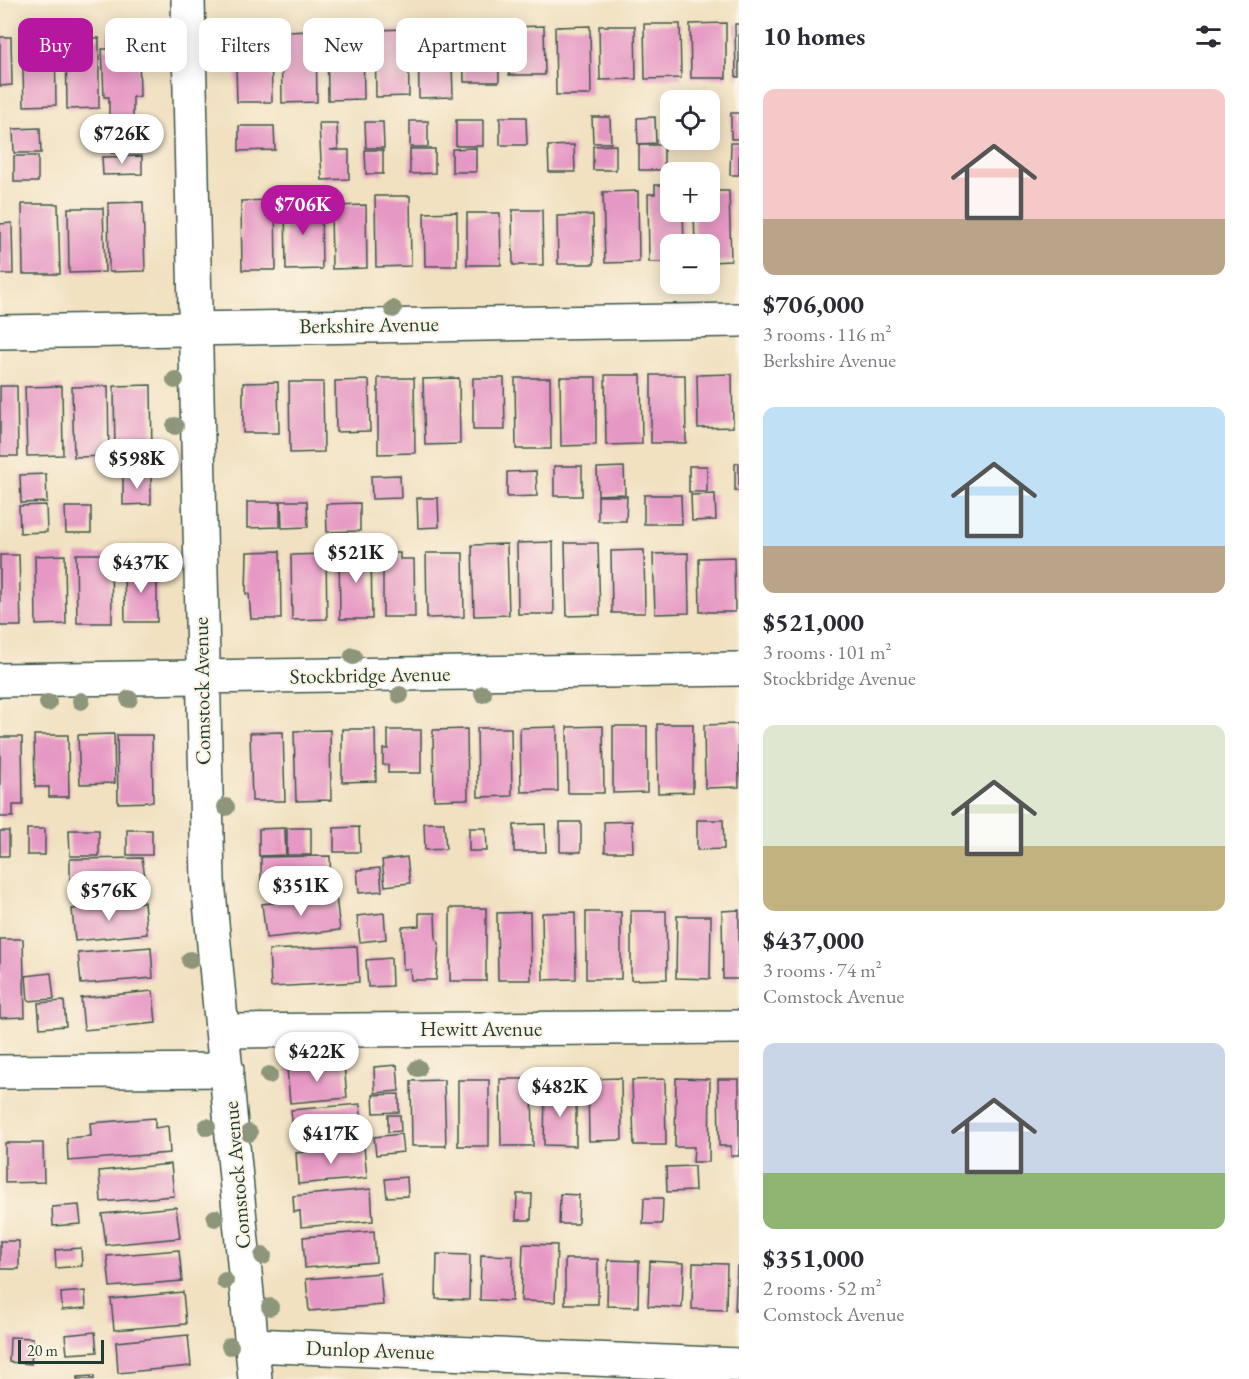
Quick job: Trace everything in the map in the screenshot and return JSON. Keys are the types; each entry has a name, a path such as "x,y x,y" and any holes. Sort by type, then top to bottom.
{"street":[{"name":"Comstock Avenue","path":"188,0 208,881 224,1031 255,1379"},
{"name":"Berkshire Avenue","path":"0,332 739,320"},
{"name":"Stockbridge Avenue","path":"0,680 739,669"},
{"name":"Hewitt Avenue","path":"224,1031 739,1028"},
{"path":"0,1072 227,1070"},
{"name":"Dunlop Avenue","path":"252,1346 739,1365"}],"building":[{"path":"726,23 726,78 691,78 690,24"},
{"path":"644,24 680,24 681,78 645,79"},
{"path":"735,24 739,24 739,77 736,77"},
{"path":"527,26 544,26 545,75 509,75 509,72 527,72"},
{"path":"590,26 591,95 556,95 555,27"},
{"path":"599,26 635,26 636,79 600,80"},
{"path":"396,29 396,72 409,72 409,96 376,97 376,72 384,72 384,30"},
{"path":"303,31 303,72 317,72 317,102 282,103 282,72 291,72 291,32"},
{"path":"0,37 11,37 12,85 0,86"},
{"path":"93,38 99,38 99,108 67,109 66,72 93,72"},
{"path":"102,49 105,49 105,72 139,72 140,97 133,97 133,118 109,118 109,97 104,97"},
{"path":"23,72 56,72 56,105 24,106"},
{"path":"236,72 272,72 272,102 237,102"},
{"path":"328,72 364,72 364,99 328,100"},
{"path":"419,72 452,72 453,97 419,98"},
{"path":"464,72 499,72 499,82 464,82"},
{"path":"731,113 739,113 739,139 731,139"},
{"path":"500,117 526,117 527,145 500,145"},
{"path":"592,117 610,117 611,143 593,143"},
{"path":"655,117 656,143 638,144 637,118"},
{"path":"456,120 483,120 483,146 456,146"},
{"path":"410,121 428,121 428,147 410,147"},
{"path":"365,122 383,122 384,148 366,148"},
{"path":"319,123 337,123 338,149 330,150 349,150 349,179 322,180"},
{"path":"239,126 274,126 275,150 239,151"},
{"path":"40,128 41,153 14,153 13,129"},
{"path":"111,128 135,128 135,153 111,153"},
{"path":"731,143 739,143 739,175 730,175"},
{"path":"574,145 575,172 549,172 548,146"},
{"path":"616,145 616,170 593,170 593,146"},
{"path":"639,145 660,145 660,150 664,150 664,162 660,162 660,170 639,170"},
{"path":"476,148 476,172 452,172 452,149"},
{"path":"410,149 435,149 435,173 410,174"},
{"path":"365,150 383,150 383,174 366,174"},
{"path":"14,156 38,156 38,182 14,182"},
{"path":"142,156 142,174 103,175 102,157"},
{"path":"655,185 660,185 660,222 683,222 684,234 660,234 660,262 649,262 648,194 655,194"},
{"path":"638,191 639,262 605,263 603,192"},
{"path":"720,191 729,191 731,261 720,262 720,234 695,234 694,222 720,222"},
{"path":"375,196 410,196 411,266 376,267"},
{"path":"275,200 276,270 242,270 241,201"},
{"path":"143,202 145,271 109,272 108,203"},
{"path":"285,203 321,203 322,269 286,270"},
{"path":"22,204 58,204 60,274 23,274"},
{"path":"366,205 367,268 332,269 331,206"},
{"path":"68,208 103,208 105,272 69,273"},
{"path":"512,210 542,210 543,265 513,265"},
{"path":"457,212 457,266 425,266 424,213"},
{"path":"467,213 500,213 501,265 467,265"},
{"path":"593,215 594,264 558,264 557,216"},
{"path":"12,223 13,274 0,274 0,224"},
{"path":"732,374 733,427 698,428 697,375"},
{"path":"605,375 641,375 642,444 606,445"},
{"path":"651,375 685,375 686,443 651,443"},
{"path":"560,377 596,377 596,445 561,446"},
{"path":"378,378 414,378 415,453 378,454"},
{"path":"459,378 460,444 425,445 423,379"},
{"path":"473,378 504,378 505,430 473,430"},
{"path":"515,378 550,378 551,449 516,449"},
{"path":"369,380 370,431 336,432 335,381"},
{"path":"278,382 279,433 243,433 243,383"},
{"path":"289,382 323,382 324,452 290,453"},
{"path":"151,385 152,455 115,455 114,386"},
{"path":"0,386 17,386 18,456 0,456"},
{"path":"62,386 63,455 27,456 25,387"},
{"path":"108,386 109,456 74,457 72,387"},
{"path":"739,463 739,491 735,491 735,464"},
{"path":"554,466 582,466 582,496 554,496"},
{"path":"689,466 707,466 707,492 689,492"},
{"path":"624,467 625,494 598,495 597,468"},
{"path":"536,471 537,496 507,497 507,472"},
{"path":"46,474 47,502 21,503 20,475"},
{"path":"151,474 151,504 123,505 123,475"},
{"path":"400,475 401,498 372,499 371,476"},
{"path":"715,494 716,520 692,521 691,495"},
{"path":"644,495 681,495 682,524 644,524"},
{"path":"598,496 627,496 626,521 598,521"},
{"path":"417,498 438,498 439,527 418,528"},
{"path":"281,501 307,501 308,527 282,528"},
{"path":"247,502 280,502 280,527 247,528"},
{"path":"360,503 360,531 327,532 326,504"},
{"path":"46,505 47,532 20,533 19,506"},
{"path":"65,507 91,507 91,533 66,533"},
{"path":"553,542 554,614 518,614 517,543"},
{"path":"565,543 598,543 600,615 567,616"},
{"path":"507,544 509,615 474,616 472,545"},
{"path":"339,550 371,550 372,619 340,619"},
{"path":"644,550 645,613 612,613 611,551"},
{"path":"280,551 281,619 251,619 249,594 246,594 247,552"},
{"path":"383,553 400,553 400,559 414,559 415,617 383,617"},
{"path":"426,553 463,553 464,617 427,618"},
{"path":"688,553 689,613 655,614 653,554"},
{"path":"76,554 111,554 112,623 77,623"},
{"path":"326,554 327,619 292,620 291,555"},
{"path":"0,555 19,555 21,626 0,626"},
{"path":"65,555 66,624 36,625 35,556"},
{"path":"734,557 735,612 700,612 699,558"},
{"path":"124,567 157,567 157,622 125,622"},
{"path":"657,724 693,724 693,792 658,793"},
{"path":"738,724 739,787 705,788 704,725"},
{"path":"603,726 604,793 568,793 567,727"},
{"path":"613,726 647,726 647,792 613,793"},
{"path":"557,727 558,791 521,792 520,728"},
{"path":"477,728 511,728 512,796 478,797"},
{"path":"342,729 375,729 376,781 342,782"},
{"path":"467,729 468,799 434,800 433,730"},
{"path":"330,730 331,800 296,801 294,731"},
{"path":"388,730 421,730 421,773 388,773 388,765 383,765 383,749 388,749"},
{"path":"283,732 285,801 252,801 250,733"},
{"path":"114,734 115,783 80,784 78,735"},
{"path":"34,735 68,735 69,797 49,797 49,787 35,787"},
{"path":"117,735 152,735 153,802 118,803"},
{"path":"0,737 22,737 23,805 13,805 13,817 0,817"},
{"path":"697,820 723,820 724,849 697,850"},
{"path":"632,821 633,852 605,852 604,822"},
{"path":"560,822 581,822 581,852 560,852"},
{"path":"424,823 444,823 446,849 425,850"},
{"path":"545,824 546,852 514,852 514,825"},
{"path":"359,827 360,852 334,852 334,828"},
{"path":"285,828 286,855 259,856 259,829"},
{"path":"287,828 311,828 311,855 287,855"},
{"path":"469,828 486,828 487,851 469,851"},
{"path":"27,829 45,829 45,855 27,855"},
{"path":"69,830 99,830 99,856 70,856"},
{"path":"127,830 152,830 152,855 127,855"},
{"path":"0,831 9,831 9,856 0,856"},
{"path":"330,856 331,887 261,887 261,857"},
{"path":"407,857 410,883 385,886 382,860"},
{"path":"142,858 147,889 70,890 70,859"},
{"path":"380,868 382,891 359,893 357,870"},
{"path":"336,896 340,930 266,938 262,904"},
{"path":"144,902 147,934 75,941 72,909"},
{"path":"450,908 486,908 486,981 450,981"},
{"path":"739,910 739,979 723,979 722,911"},
{"path":"631,911 666,911 667,979 631,980"},
{"path":"530,912 531,980 498,980 497,913"},
{"path":"575,912 576,979 543,980 542,913"},
{"path":"586,912 621,912 621,979 586,979"},
{"path":"384,913 386,939 360,942 357,916"},
{"path":"419,913 435,913 436,940 439,943 436,980 411,980 410,969 403,969 402,927 419,926"},
{"path":"677,916 711,916 710,979 676,978"},
{"path":"0,939 23,939 25,1017 0,1018"},
{"path":"357,946 359,982 271,987 269,950"},
{"path":"151,947 153,978 81,984 78,953"},
{"path":"391,958 392,986 368,987 366,960"},
{"path":"51,973 54,999 28,1001 26,976"},
{"path":"153,991 156,1023 84,1030 81,998"},
{"path":"64,1001 66,1026 40,1028 38,1003"},
{"path":"344,1064 347,1098 290,1103 287,1068"},
{"path":"397,1065 399,1091 375,1093 374,1067"},
{"path":"621,1078 622,1140 589,1141 588,1079"},
{"path":"676,1078 710,1079 709,1162 693,1162 694,1147 675,1147"},
{"path":"500,1079 532,1079 533,1146 501,1146"},
{"path":"665,1079 666,1145 634,1145 632,1080"},
{"path":"718,1079 739,1079 739,1156 731,1156 731,1146 719,1146"},
{"path":"444,1080 446,1146 412,1146 411,1081"},
{"path":"458,1080 489,1080 489,1146 458,1146"},
{"path":"545,1089 576,1090 576,1146 544,1145"},
{"path":"399,1094 399,1112 374,1113 373,1095"},
{"path":"360,1104 363,1137 294,1143 291,1110"},
{"path":"388,1115 400,1115 401,1131 388,1132"},
{"path":"155,1118 155,1128 168,1126 170,1153 68,1161 67,1138 91,1136 90,1123"},
{"path":"401,1134 403,1152 376,1155 374,1137"},
{"path":"5,1143 43,1143 44,1182 5,1183"},
{"path":"364,1146 367,1178 298,1184 296,1153"},
{"path":"171,1164 174,1196 101,1202 99,1171"},
{"path":"694,1166 695,1191 667,1192 666,1167"},
{"path":"407,1177 408,1196 387,1197 385,1179"},
{"path":"371,1189 373,1221 301,1227 300,1211 294,1212 293,1196"},
{"path":"517,1194 532,1194 531,1220 516,1220"},
{"path":"560,1194 579,1195 578,1224 559,1224"},
{"path":"644,1198 663,1198 662,1224 643,1224"},
{"path":"79,1205 81,1224 53,1226 52,1207"},
{"path":"176,1207 180,1238 106,1245 102,1214"},
{"path":"374,1231 376,1262 305,1268 303,1237"},
{"path":"0,1241 19,1241 19,1269 0,1269"},
{"path":"523,1244 557,1245 555,1302 521,1301"},
{"path":"81,1248 82,1266 56,1268 55,1250"},
{"path":"179,1250 182,1281 110,1287 107,1256"},
{"path":"437,1254 470,1255 469,1300 436,1299"},
{"path":"481,1255 513,1256 512,1301 480,1300"},
{"path":"565,1259 598,1259 598,1304 565,1304"},
{"path":"608,1260 639,1261 638,1307 607,1306"},
{"path":"650,1261 684,1263 682,1308 648,1306"},
{"path":"693,1263 727,1264 726,1310 692,1309"},
{"path":"737,1266 739,1266 739,1311 735,1311"},
{"path":"380,1273 383,1305 309,1311 306,1279"},
{"path":"85,1291 86,1308 62,1310 61,1293"},
{"path":"183,1292 186,1324 114,1330 111,1299"},
{"path":"95,1332 97,1352 67,1354 65,1335"},
{"path":"188,1335 191,1366 118,1373 116,1342"},
{"path":"10,1337 33,1338 31,1364 9,1362"},
{"path":"94,1376 94,1379 77,1379 77,1377"}]}
